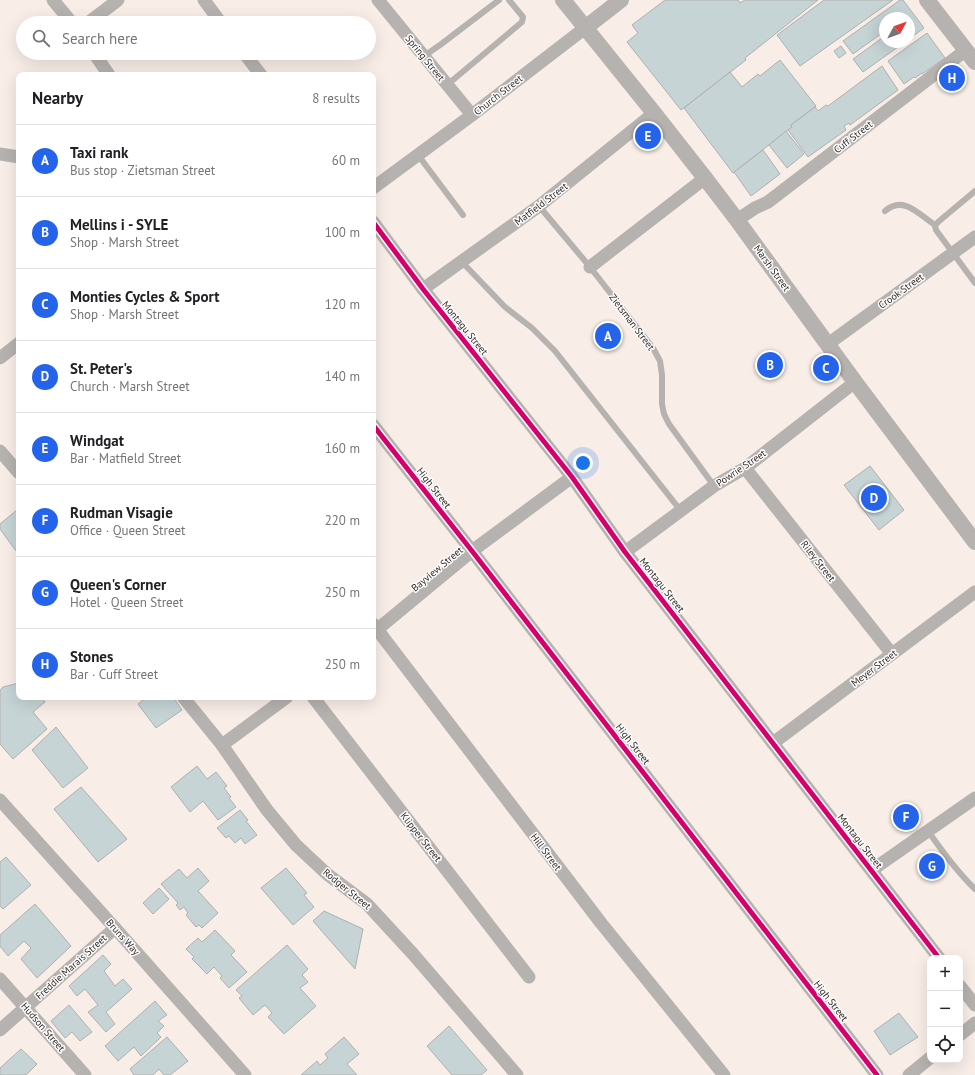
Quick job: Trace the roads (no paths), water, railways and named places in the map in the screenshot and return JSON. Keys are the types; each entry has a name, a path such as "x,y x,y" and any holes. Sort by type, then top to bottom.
{"street":[{"path":"53,0 66,16"},
{"path":"97,16 118,0"},
{"path":"204,0 216,16"},
{"name":"Spring Street","path":"378,0 472,115"},
{"name":"Marsh Street","path":"564,0 737,220 855,382 975,542"},
{"name":"Church Street","path":"376,186 472,115 621,0"},
{"path":"928,0 970,56"},
{"name":"Cuff Street","path":"737,220 755,208 768,202 970,56"},
{"path":"99,60 107,72"},
{"path":"249,60 259,72"},
{"name":"Matfield Street","path":"423,289 539,206 654,113"},
{"path":"0,154 16,157"},
{"path":"590,267 705,178"},
{"name":"Montagu Street","path":"376,226 423,289 572,476 625,552 937,955"},
{"name":"Crook Street","path":"828,344 975,237"},
{"path":"0,358 16,345"},
{"name":"Powrie Street","path":"625,552 714,486 745,468 855,382"},
{"name":"High Street","path":"376,430 472,551 877,1075"},
{"path":"0,451 16,469"},
{"name":"Riley Street","path":"745,468 892,654"},
{"name":"Bayview Street","path":"376,627 472,551 572,476"},
{"name":"Meyer Street","path":"772,743 975,592"},
{"name":"Hill Street","path":"376,632 601,923 724,1075"},
{"name":"Rodger Street","path":"185,700 222,745 267,810 296,844 327,874 367,904 517,1075"},
{"path":"222,745 283,700"},
{"name":"Klipper Street","path":"315,700 529,977"},
{"path":"872,870 975,798"},
{"name":"Bruns Way","path":"0,800 245,1075"},
{"name":"Freddie Marais Street","path":"0,1030 115,928"},
{"name":"Hudson Street","path":"0,979 85,1075"},
{"path":"963,990 975,1005"},
{"path":"963,1033 975,1023"},
{"path":"909,1075 927,1060"}],"lane":[{"path":"424,56 499,0"},
{"path":"447,85 522,22 523,17 509,0"},
{"path":"418,155 463,215"},
{"path":"935,225 975,191"},
{"path":"884,211 896,204 900,204 912,208 935,225 936,230 975,283"},
{"name":"Zietsman Street","path":"539,206 590,267 653,348 660,361 662,375 662,404 664,414 669,424 714,486"},
{"path":"462,262 504,307 532,328 556,351 681,511"},
{"path":"928,831 944,854 966,881 975,889"}],"place":[{"name":"Stones","path":"952,78"},
{"name":"Windgat","path":"648,136"},
{"name":"Taxi rank","path":"608,336"},
{"name":"Mellins i - SYLE","path":"770,365"},
{"name":"Monties Cycles & Sport","path":"826,368"},
{"name":"St. Peter's","path":"874,498"},
{"name":"Rudman Visagie","path":"906,817"},
{"name":"Queen's Corner","path":"932,866"}]}
